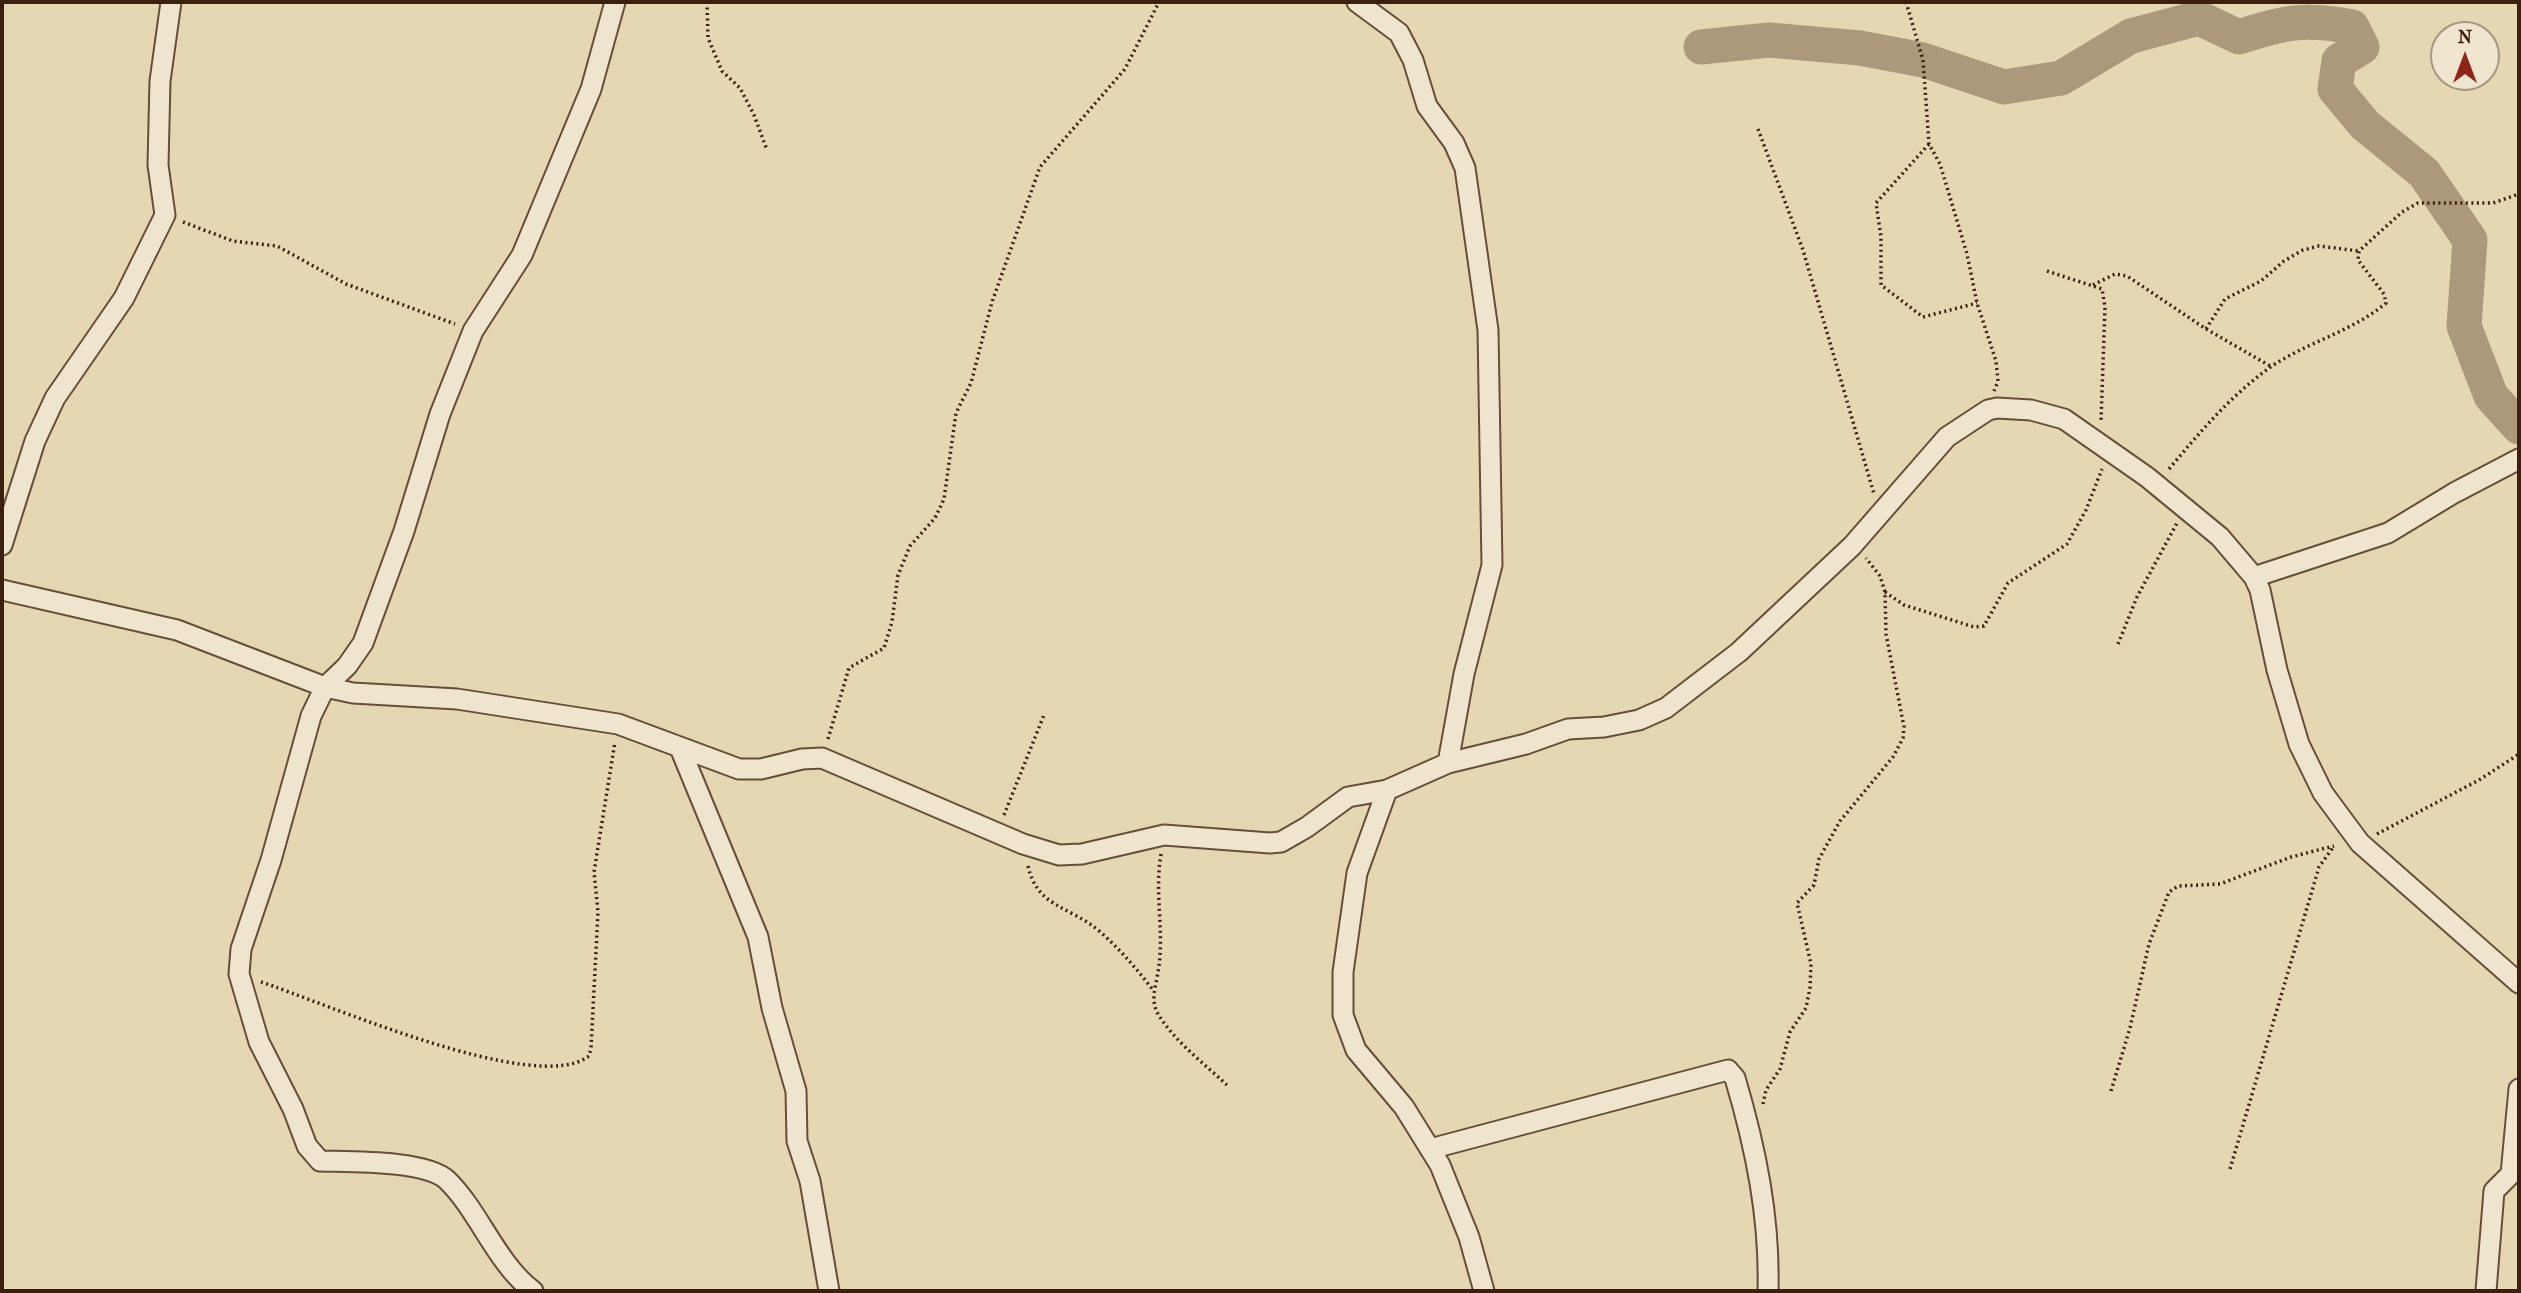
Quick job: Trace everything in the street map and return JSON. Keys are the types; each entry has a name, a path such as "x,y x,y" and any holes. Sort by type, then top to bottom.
{"street":[{"path":"2,545 35,441 55,398 124,298 165,215 158,165 160,81 171,2"},
{"path":"534,1291 509,1266 447,1180 423,1170 353,1160 320,1161 312,1155 293,1109 259,1042 239,974 247,928 271,860 311,716 326,687 347,666 363,643 404,531 440,414 473,331 522,256 591,89 615,2"},
{"path":"1357,2 1399,33 1413,60 1427,106 1454,143 1465,168 1488,330 1492,565 1464,674 1448,763"},
{"path":"2,590 177,630 326,687 353,694 457,699 618,723 739,769 761,769 802,759 822,758 1023,844 1059,855 1082,854 1164,835 1281,842 1348,797 1387,790 1448,763 1526,744 1568,729 1604,727 1639,720 1666,708 1739,652 1845,553 1881,516 1947,437 1987,410 2031,410 2064,419 2157,485 2220,537 2254,577 2260,590 2277,670 2299,744 2323,793 2356,838 2519,982"},
{"path":"2254,577 2381,536 2519,459"},
{"path":"680,748 758,937 772,1008 796,1091 797,1141 810,1181 829,1291"},
{"path":"1387,790 1357,873 1343,972 1343,1015 1356,1050 1404,1108 1450,1185 1485,1291"},
{"path":"1430,1149 1722,1070 1733,1073 1754,1140 1769,1247 1768,1291"},
{"path":"2486,1291 2494,1191 2510,1177 2519,1089"}],"path":[{"path":"707,2 708,38 722,71 740,88 766,150"},
{"path":"822,758 849,668 884,648 892,622 898,575 910,546 935,518 944,499 956,413 971,383 992,302 1040,167 1125,69 1159,2"},
{"path":"1906,2 1923,60 1929,144 1940,164 1967,254 1977,303 1996,361 1998,381 1987,410"},
{"path":"1758,128 1803,250 1881,516"},
{"path":"1929,144 1876,203 1881,237 1881,285 1923,317 1977,303"},
{"path":"2157,485 2219,410 2272,367 2305,347 2370,317 2386,303 2384,294 2358,260 2359,251 2402,212 2418,203 2493,203 2519,194"},
{"path":"165,215 233,241 276,246 346,284 473,331"},
{"path":"2206,329 2225,299 2262,281 2284,261 2303,250 2319,246 2359,251"},
{"path":"1885,592 1905,605 1975,627 1984,626 2008,583 2067,544 2086,510 2105,447 2105,307 2102,289 2047,271"},
{"path":"2093,285 2115,274 2127,276 2206,329 2272,367"},
{"path":"2118,644 2137,597 2185,509"},
{"path":"1754,1140 1766,1090 1780,1069 1784,1048 1806,1008 1810,988 1811,964 1797,903 1814,885 1819,859 1840,821 1877,779 1903,738 1904,727 1886,634 1885,592 1871,562 1863,556 1845,553"},
{"path":"998,833 1014,786 1044,715"},
{"path":"239,974 410,1038 487,1059 535,1064 582,1062 589,1056 591,1048 597,961 598,912 594,873 618,723"},
{"path":"2111,1091 2130,1028 2149,944 2169,892 2178,886 2220,884 2356,838 2479,780 2519,754"},
{"path":"1164,835 1156,881 1161,950 1154,991 1158,1013 1170,1029 1229,1087"},
{"path":"1023,844 1031,878 1040,894 1095,928 1131,961 1154,991"},
{"path":"2230,1169 2319,867 2334,846"}],"waterway":[{"path":"1701,47 1769,40 1860,48 1923,60 2004,87 2061,78 2131,36 2199,18 2239,37 2295,23 2352,27 2362,47 2339,61 2335,89 2365,125 2424,173 2470,240 2464,326 2491,396 2519,427"}]}
